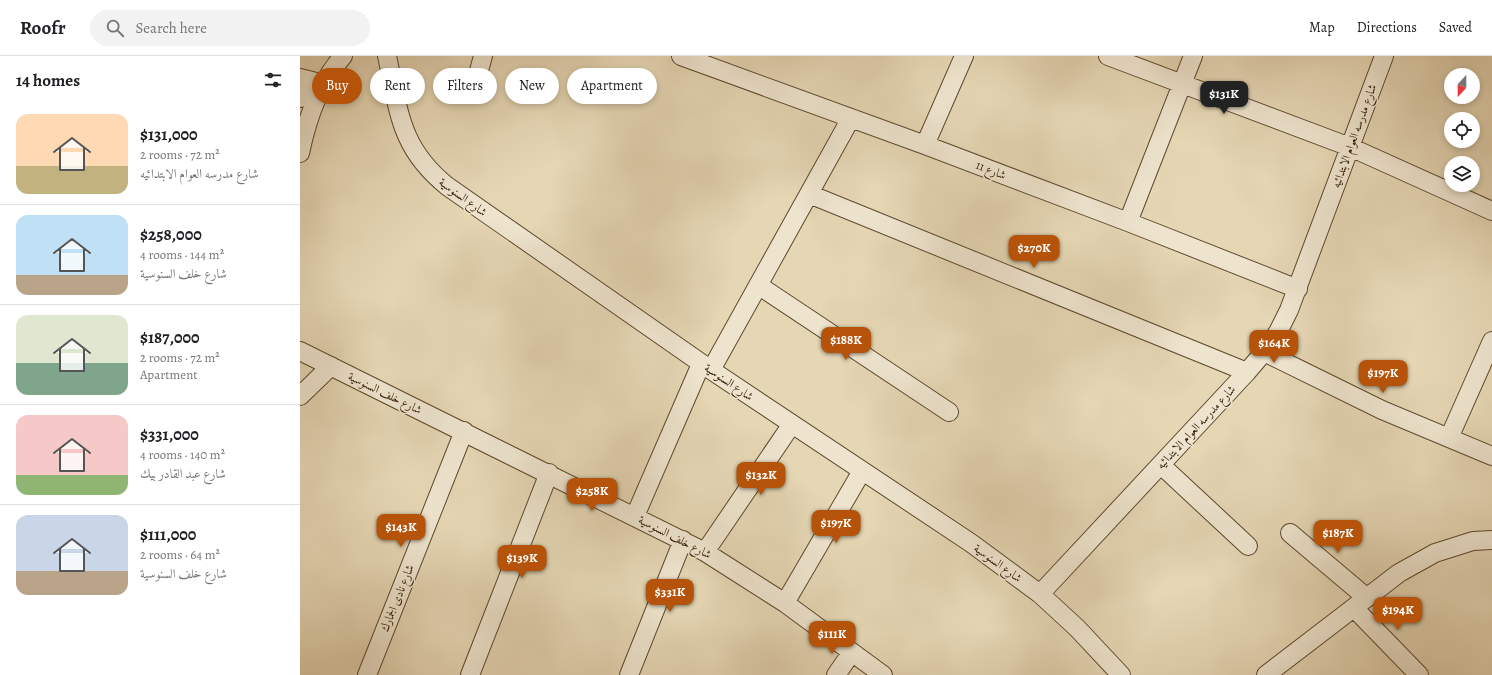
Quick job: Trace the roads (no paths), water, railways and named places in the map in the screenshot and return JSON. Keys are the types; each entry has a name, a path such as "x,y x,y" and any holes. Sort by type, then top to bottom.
{"street":[{"path":"335,68 343,56"},
{"name":"شارع السنوسية","path":"387,56 403,127 410,145 420,160 433,174 454,191 706,367 970,543 1040,594 1077,628 1121,675"},
{"path":"480,68 483,56"},
{"name":"شارع 11","path":"681,56 925,145 1128,222 1298,290"},
{"path":"925,145 964,56"},
{"path":"1108,56 1350,147 1492,211"},
{"path":"1128,222 1193,56"},
{"name":"شارع مدرسه العوام الابتدائيه","path":"1040,594 1247,372 1278,332 1298,290 1384,56"},
{"path":"300,78 312,81"},
{"path":"300,98 312,91"},
{"path":"300,153 305,130 314,104"},
{"path":"635,516 706,367 758,285 851,118"},
{"path":"809,194 1247,372"},
{"path":"758,285 949,412"},
{"path":"1448,438 1492,341"},
{"name":"شارع خلف السنوسية","path":"300,351 464,431 705,552 785,603 883,675"},
{"path":"1264,352 1382,410 1492,456"},
{"path":"300,396 331,366"},
{"path":"705,552 792,424"},
{"name":"شارع نادى الجمارك","path":"367,675 464,431"},
{"path":"1161,464 1248,546"},
{"path":"785,603 862,471"},
{"path":"470,675 549,474"},
{"path":"1290,533 1360,603 1420,675"},
{"path":"629,675 683,540"},
{"path":"1266,675 1400,574 1435,553 1473,541 1492,540"},
{"path":"836,675 852,652"}]}
